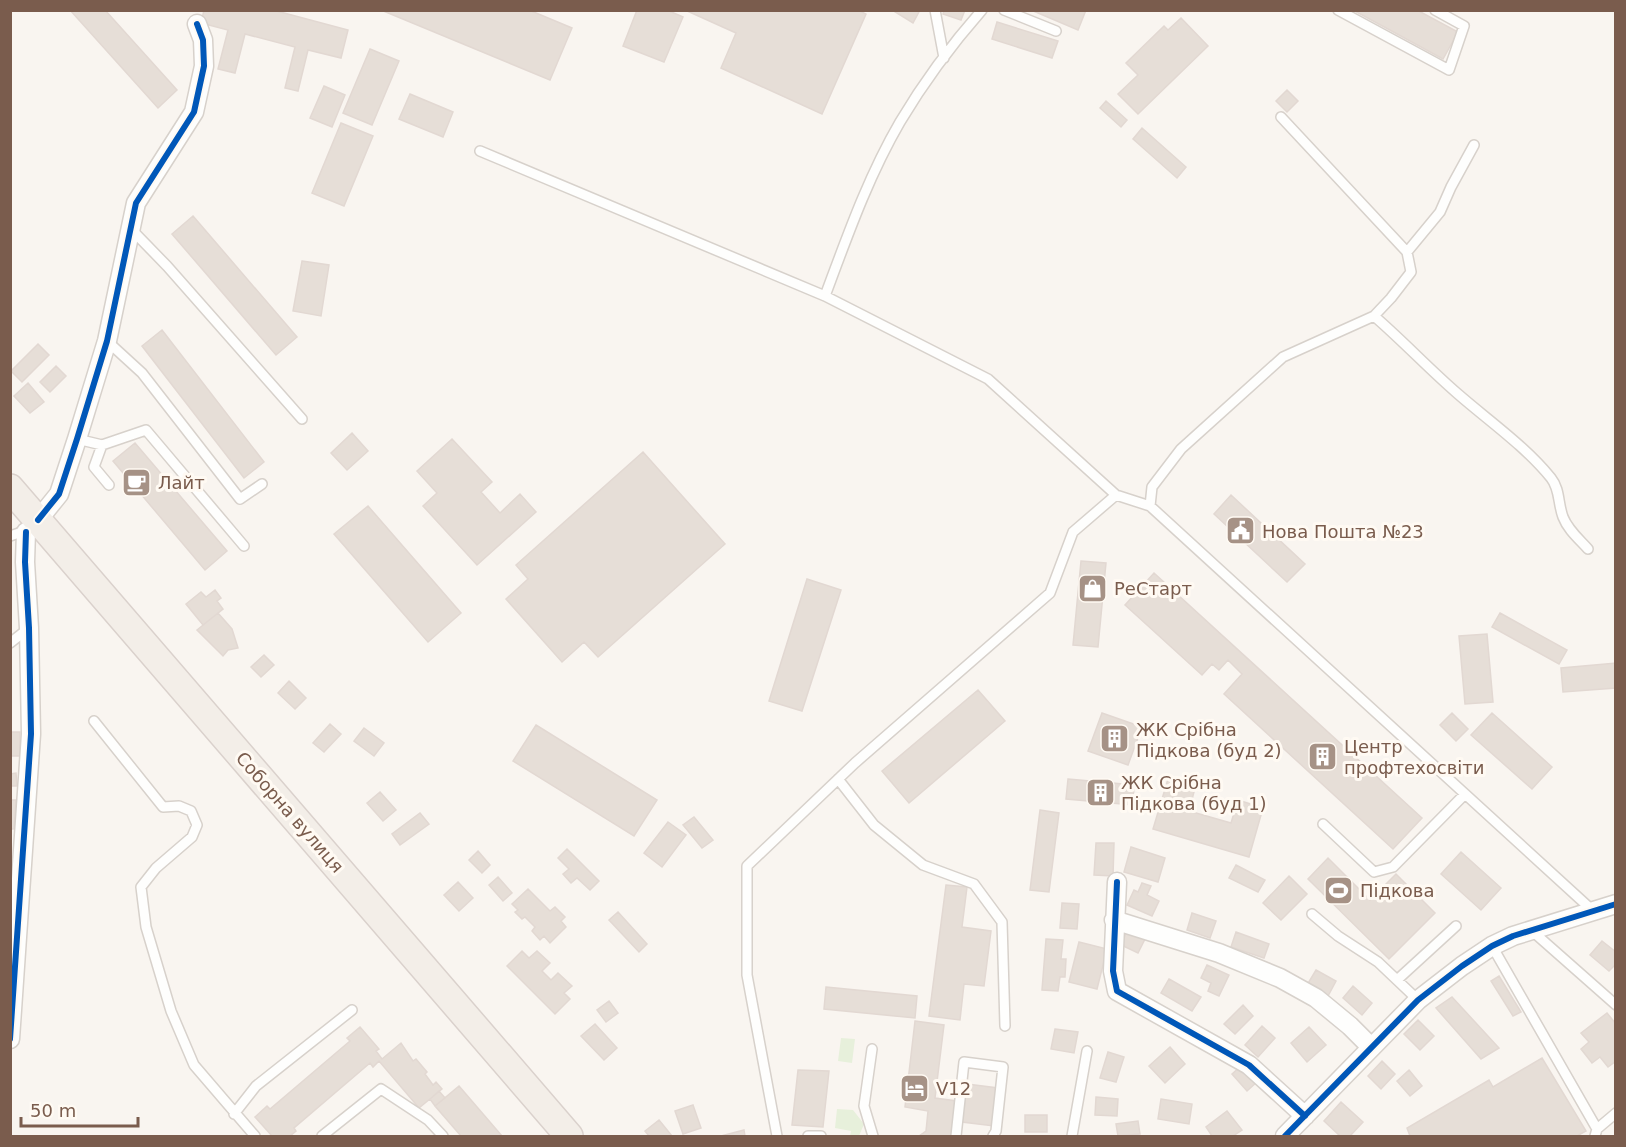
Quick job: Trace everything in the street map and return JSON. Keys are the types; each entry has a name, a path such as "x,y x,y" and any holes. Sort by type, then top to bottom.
{"main road":[{"name":"Соборна вулиця","path":"10,488 25,529 569,1137"}],"street":[{"path":"10,1039 32,734 25,529 59,494 107,341 136,203 194,112 204,66 203,40 197,24"},
{"path":"1117,882 1113,971 1117,991 1249,1065 1305,1116"},
{"path":"1285,1137 1418,1000 1492,946 1513,936 1616,904"},
{"path":"1114,920 1219,953 1280,978 1316,998 1371,1047"}],"lane":[{"path":"935,10 945,58"},
{"path":"825,296 852,224 900,122 958,38 982,10"},
{"path":"1005,10 1056,31"},
{"path":"1338,10 1449,70 1464,26 1435,10"},
{"path":"1150,506 1152,487 1181,449 1283,357 1374,316 1411,272 1407,252 1281,117"},
{"path":"1407,252 1440,212 1474,144"},
{"path":"480,151 825,296 988,380 1116,495 1150,506 1592,910"},
{"path":"130,228 167,266 302,419"},
{"path":"1374,316 1449,386 1531,457 1553,480 1562,516 1570,530 1588,549"},
{"path":"107,341 142,373 240,499 262,484"},
{"path":"77,439 102,445 146,430 244,546"},
{"path":"102,445 94,467 109,485"},
{"path":"777,1137 747,975 747,866 838,779 1050,593 1073,532 1116,495"},
{"path":"10,643 29,628"},
{"path":"94,721 163,807 179,806 191,811 197,825 192,837 156,868 141,887 146,927 171,1011 194,1065 255,1137"},
{"path":"838,779 874,825 923,865 974,884 1002,922 1005,1026"},
{"path":"1323,824 1374,872 1393,867 1465,794"},
{"path":"1312,914 1338,936 1378,962 1418,1000"},
{"path":"1397,980 1456,926"},
{"path":"1531,930 1616,1005"},
{"path":"1492,946 1596,1133 1616,1113"},
{"path":"234,1114 256,1086 352,1010"},
{"path":"872,1049 864,1106 873,1137"},
{"path":"1072,1137 1088,1051"},
{"path":"956,1137 964,1062 1003,1067 996,1131 993,1137"},
{"path":"322,1137 381,1089 428,1120 443,1137"},
{"path":"808,1137 821,1137"}],"green space":[{"path":"841,1038 855,1039 852,1063 838,1061"},
{"path":"837,1109 853,1110 864,1124 859,1136 850,1136 851,1131 835,1128"}],"building":[{"path":"70,10 105,10 177,90 158,108"},
{"path":"204,10 273,10 348,30 341,58 308,50 298,91 285,88 295,47 245,34 235,73 218,69 228,30 201,23"},
{"path":"381,10 529,10 572,28 550,80"},
{"path":"637,10 667,10 683,17 664,62 623,46"},
{"path":"685,10 858,10 866,14 822,114 721,68 736,33"},
{"path":"892,10 920,10 913,23"},
{"path":"944,10 965,10 961,20 943,14"},
{"path":"1031,10 1086,10 1078,30"},
{"path":"1353,10 1417,10 1458,32 1443,59"},
{"path":"1181,18 1208,46 1138,114 1118,94 1138,75 1126,63 1164,26 1168,30"},
{"path":"997,22 1058,41 1052,58 992,39"},
{"path":"370,49 399,61 372,125 343,113"},
{"path":"324,86 345,95 332,127 310,118"},
{"path":"1287,90 1298,101 1287,112 1276,101"},
{"path":"410,94 453,112 443,137 399,119"},
{"path":"1106,101 1127,120 1121,127 1100,108"},
{"path":"341,123 373,136 344,206 312,193"},
{"path":"1142,128 1186,167 1177,178 1133,139"},
{"path":"193,216 297,337 276,355 172,234"},
{"path":"302,261 329,265 321,316 293,311"},
{"path":"162,330 264,462 244,478 142,346"},
{"path":"38,344 49,355 22,382 11,371"},
{"path":"56,366 66,376 50,392 40,382"},
{"path":"28,383 44,402 30,413 14,396"},
{"path":"352,433 368,451 347,470 331,453"},
{"path":"452,439 492,482 481,492 500,513 520,494 536,512 477,565 423,506 437,493 417,471"},
{"path":"135,443 227,551 205,570 113,461"},
{"path":"643,452 725,544 598,657 584,642 562,662 506,599 528,579 516,565"},
{"path":"1231,495 1305,564 1287,582 1214,514"},
{"path":"368,506 461,613 428,642 334,534"},
{"path":"1081,561 1106,563 1098,647 1073,645"},
{"name":"Центр профтехосвіти","path":"1154,573 1422,818 1393,849 1224,694 1242,674 1228,660 1219,670 1212,664 1202,675 1125,605"},
{"path":"807,579 841,590 802,711 769,701"},
{"path":"215,590 221,598 217,601 223,609 203,625 186,604 201,592 206,597"},
{"path":"218,613 232,629 238,648 228,650 223,656 197,630"},
{"path":"1500,613 1567,650 1559,664 1492,627"},
{"path":"1487,634 1493,702 1465,704 1459,636"},
{"path":"264,655 274,665 261,677 251,667"},
{"path":"1616,663 1616,688 1563,692 1561,668"},
{"path":"289,681 306,698 295,709 278,693"},
{"path":"978,690 1005,721 909,803 882,771"},
{"name":"ЖК Срібна Підкова (буд 2)","path":"1102,713 1142,727 1128,765 1088,751"},
{"path":"1452,713 1468,729 1456,741 1440,725"},
{"path":"1492,713 1552,767 1532,789 1471,735"},
{"path":"330,724 341,734 324,752 313,743"},
{"path":"536,725 657,800 634,836 513,761"},
{"path":"364,728 384,743 374,756 354,741"},
{"path":"10,732 20,732 20,756 10,756"},
{"path":"16,773 17,786 10,786 10,774"},
{"name":"ЖК Срібна Підкова (буд 1)","path":"1068,779 1134,785 1133,805 1066,799"},
{"path":"1168,779 1195,788 1189,811 1231,823 1238,800 1263,808 1249,857 1153,829"},
{"path":"380,792 396,810 383,821 367,803"},
{"path":"10,800 16,800 14,829 10,829"},
{"path":"1040,810 1059,813 1049,892 1030,890"},
{"path":"420,813 429,824 400,845 392,834"},
{"path":"694,817 713,840 702,848 683,825"},
{"path":"668,822 686,835 662,867 644,853"},
{"path":"1096,843 1114,843 1113,876 1094,875"},
{"path":"1131,847 1165,858 1158,882 1124,872"},
{"path":"567,849 599,881 590,890 577,878 571,883 563,874 569,869 558,858"},
{"path":"478,851 490,865 482,873 469,860"},
{"path":"1461,852 1501,888 1481,910 1441,874"},
{"name":"Підкова","path":"1328,858 1370,900 1396,874 1435,913 1389,959 1308,879"},
{"path":"1236,865 1265,880 1258,892 1229,878"},
{"path":"1289,876 1307,894 1281,920 1263,903"},
{"path":"498,877 512,893 503,901 489,885"},
{"path":"458,882 473,898 459,911 444,895"},
{"path":"1142,883 1151,886 1147,895 1159,901 1152,916 1127,905 1134,890 1138,892"},
{"path":"946,885 967,887 962,927 991,931 984,986 964,984 960,1020 929,1016"},
{"path":"528,889 550,911 555,907 565,917 561,921 566,927 550,943 544,936 540,940 532,931 535,927 525,917 522,919 515,912 518,910 512,904"},
{"path":"1062,903 1079,904 1077,929 1060,928"},
{"path":"618,912 647,944 639,952 609,920"},
{"path":"1192,913 1216,921 1210,938 1187,930"},
{"path":"1127,931 1145,939 1138,953 1121,945"},
{"path":"1236,932 1269,944 1264,958 1231,947"},
{"path":"1046,939 1063,940 1061,959 1066,959 1065,977 1060,977 1058,991 1042,990"},
{"path":"1602,941 1616,952 1616,964 1609,971 1590,955"},
{"path":"1079,942 1107,949 1097,989 1069,982"},
{"path":"522,951 529,958 537,951 550,963 542,971 551,980 558,973 572,986 564,993 570,999 555,1014 507,966"},
{"path":"1207,965 1229,975 1219,996 1208,991 1211,983 1201,978"},
{"path":"1316,970 1336,981 1328,996 1307,985"},
{"path":"1499,976 1521,1012 1513,1016 1491,981"},
{"path":"1169,979 1201,997 1192,1011 1161,993"},
{"path":"1353,986 1372,1003 1362,1015 1343,998"},
{"path":"826,987 917,996 915,1018 824,1009"},
{"path":"1452,997 1499,1048 1481,1059 1436,1008"},
{"path":"609,1001 618,1013 606,1022 597,1010"},
{"path":"1243,1005 1253,1016 1235,1034 1224,1024"},
{"path":"1607,1013 1616,1024 1616,1061 1608,1067 1600,1057 1592,1063 1581,1049 1589,1042 1581,1033"},
{"path":"1418,1020 1434,1036 1420,1050 1404,1034"},
{"path":"915,1021 944,1025 935,1098 957,1101 953,1136 919,1136 926,1131 928,1111 905,1107"},
{"path":"595,1024 617,1048 604,1060 581,1036"},
{"path":"1262,1026 1275,1038 1258,1057 1245,1045"},
{"path":"360,1027 379,1049 376,1051 382,1059 401,1043 413,1061 416,1059 427,1072 425,1074 433,1085 436,1082 442,1089 419,1108 379,1061 373,1067 370,1063 294,1128 296,1131 290,1136 272,1136 255,1117 267,1106 270,1109 350,1041 347,1038"},
{"path":"1309,1027 1326,1045 1307,1062 1291,1043"},
{"path":"1055,1029 1078,1032 1074,1053 1051,1049"},
{"path":"1170,1047 1185,1064 1165,1083 1149,1066"},
{"path":"1108,1052 1124,1057 1116,1082 1100,1078"},
{"path":"1542,1058 1586,1131 1577,1136 1410,1136 1407,1128 1489,1080 1493,1087"},
{"path":"1382,1061 1395,1074 1381,1089 1368,1076"},
{"path":"1243,1064 1258,1081 1247,1091 1232,1074"},
{"path":"798,1070 829,1071 823,1127 792,1125"},
{"path":"1409,1070 1422,1086 1410,1096 1397,1081"},
{"path":"967,1084 998,1088 994,1126 962,1122"},
{"path":"459,1086 502,1136 461,1136 435,1106"},
{"path":"439,1091 445,1098 435,1106 430,1099"},
{"path":"1096,1097 1118,1099 1117,1116 1095,1115"},
{"path":"1161,1099 1192,1104 1189,1124 1158,1119"},
{"path":"1341,1102 1363,1122 1350,1136 1340,1136 1324,1121"},
{"path":"693,1105 701,1128 683,1134 675,1111"},
{"path":"1227,1111 1242,1130 1233,1136 1212,1136 1206,1127"},
{"path":"1025,1115 1047,1115 1047,1132 1025,1132"},
{"path":"659,1120 672,1136 649,1136 645,1131"},
{"path":"1138,1121 1140,1134 1118,1136 1116,1124"},
{"path":"744,1130 745,1136 721,1136"}],"cycle path":[{"path":"38,520 59,494 77,439 107,341 136,203 194,112 204,66 203,40 197,24"},
{"path":"10,1039 31,734 26,532"},
{"path":"1117,882 1113,971 1117,991 1249,1065 1305,1116"},
{"path":"1285,1136 1418,1000 1462,966 1492,946 1513,936 1616,904"}],"place":[{"name":"Лайт","path":"137,482"},
{"name":"Нова Пошта №23","path":"1241,531"},
{"name":"РеСтарт","path":"1093,588"},
{"name":"ЖК Срібна Підкова (буд 2)","path":"1115,739"},
{"name":"Центр профтехосвіти","path":"1323,756"},
{"name":"ЖК Срібна Підкова (буд 1)","path":"1100,792"},
{"name":"Підкова","path":"1339,890"},
{"name":"V12","path":"915,1088"}]}
